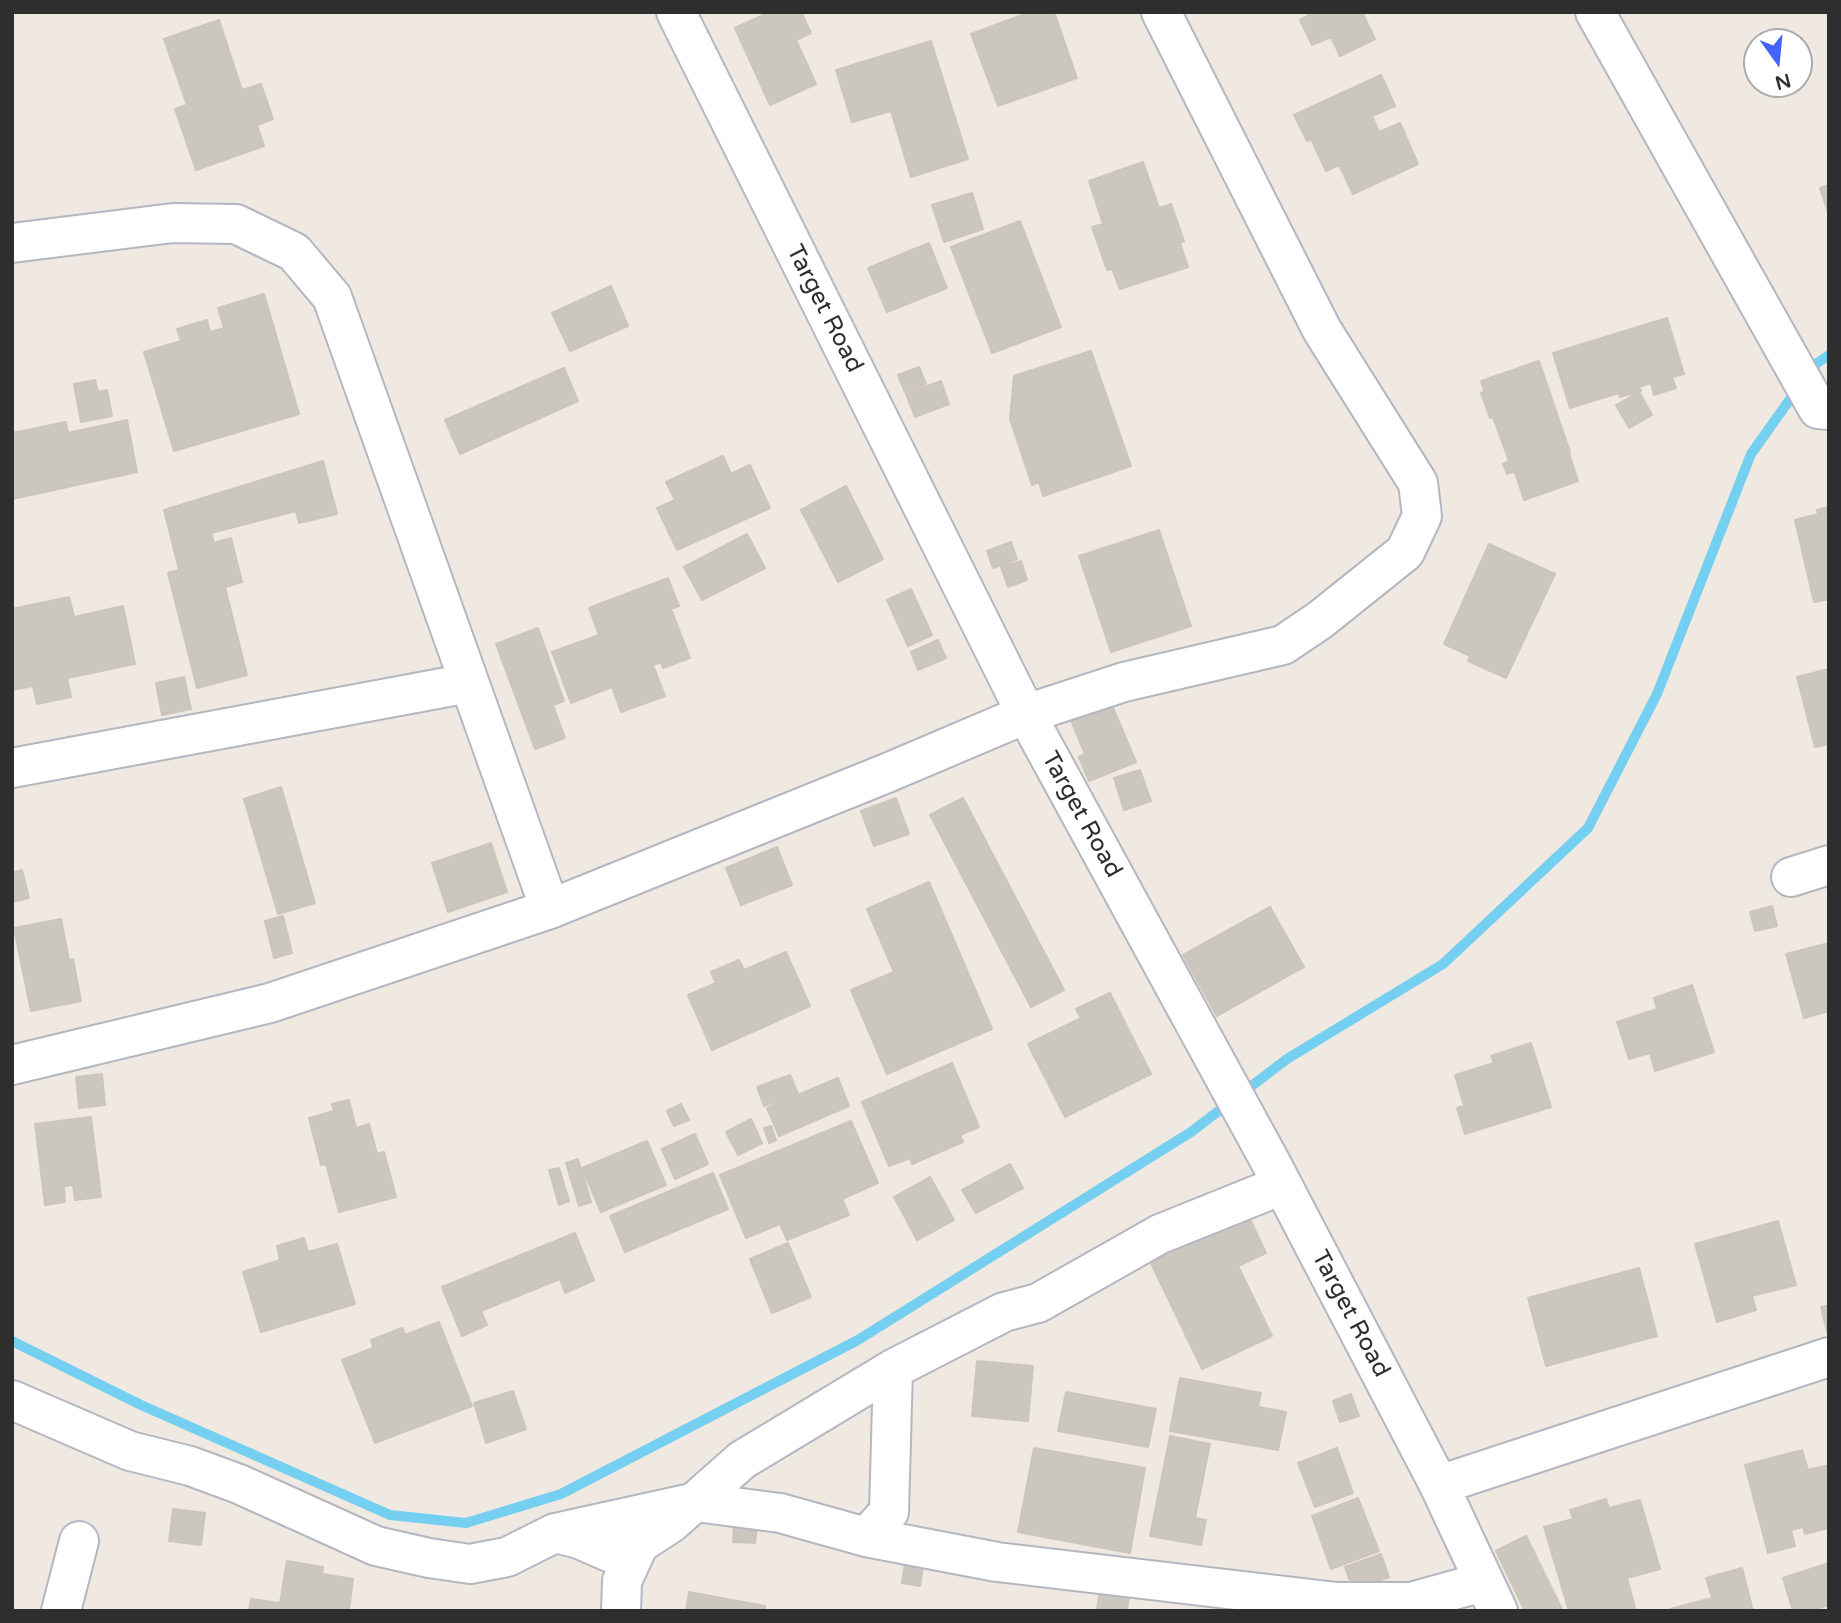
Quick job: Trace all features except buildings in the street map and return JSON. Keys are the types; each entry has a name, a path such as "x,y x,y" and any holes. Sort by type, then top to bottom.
{"street":[{"name":"Target Road","path":"676,12 1026,714 1276,1174 1439,1485 1491,1596"},
{"path":"12,1065 270,1003 550,909 1026,714 1124,682 1283,645 1320,620 1405,552 1422,516 1418,483 1322,330 1161,12"},
{"path":"1595,12 1790,360 1824,410"},
{"path":"12,243 173,223 236,224 295,252 332,297 550,909"},
{"path":"12,768 469,683"},
{"path":"1791,877 1829,865"},
{"path":"555,1533 579,1539 609,1552 639,1544 671,1523 742,1460 892,1369 1004,1312 1038,1303 1160,1234 1276,1174"},
{"path":"1439,1485 1829,1357"},
{"path":"866,1537 889,1512 892,1369"},
{"path":"12,1400 130,1451 190,1466 239,1483 376,1546 470,1564 507,1556 555,1533 696,1502 780,1513 866,1537 996,1562 1336,1602 1411,1602 1491,1596"},
{"path":"61,1611 79,1541"},
{"path":"621,1611 622,1581 639,1544"}],"waterway":[{"path":"1807,374 1813,366 1829,355"},
{"path":"12,1341 141,1405 390,1515 466,1523 561,1494 858,1340 1191,1132 1287,1059 1443,964 1588,828 1657,694 1751,454 1798,388"}]}
